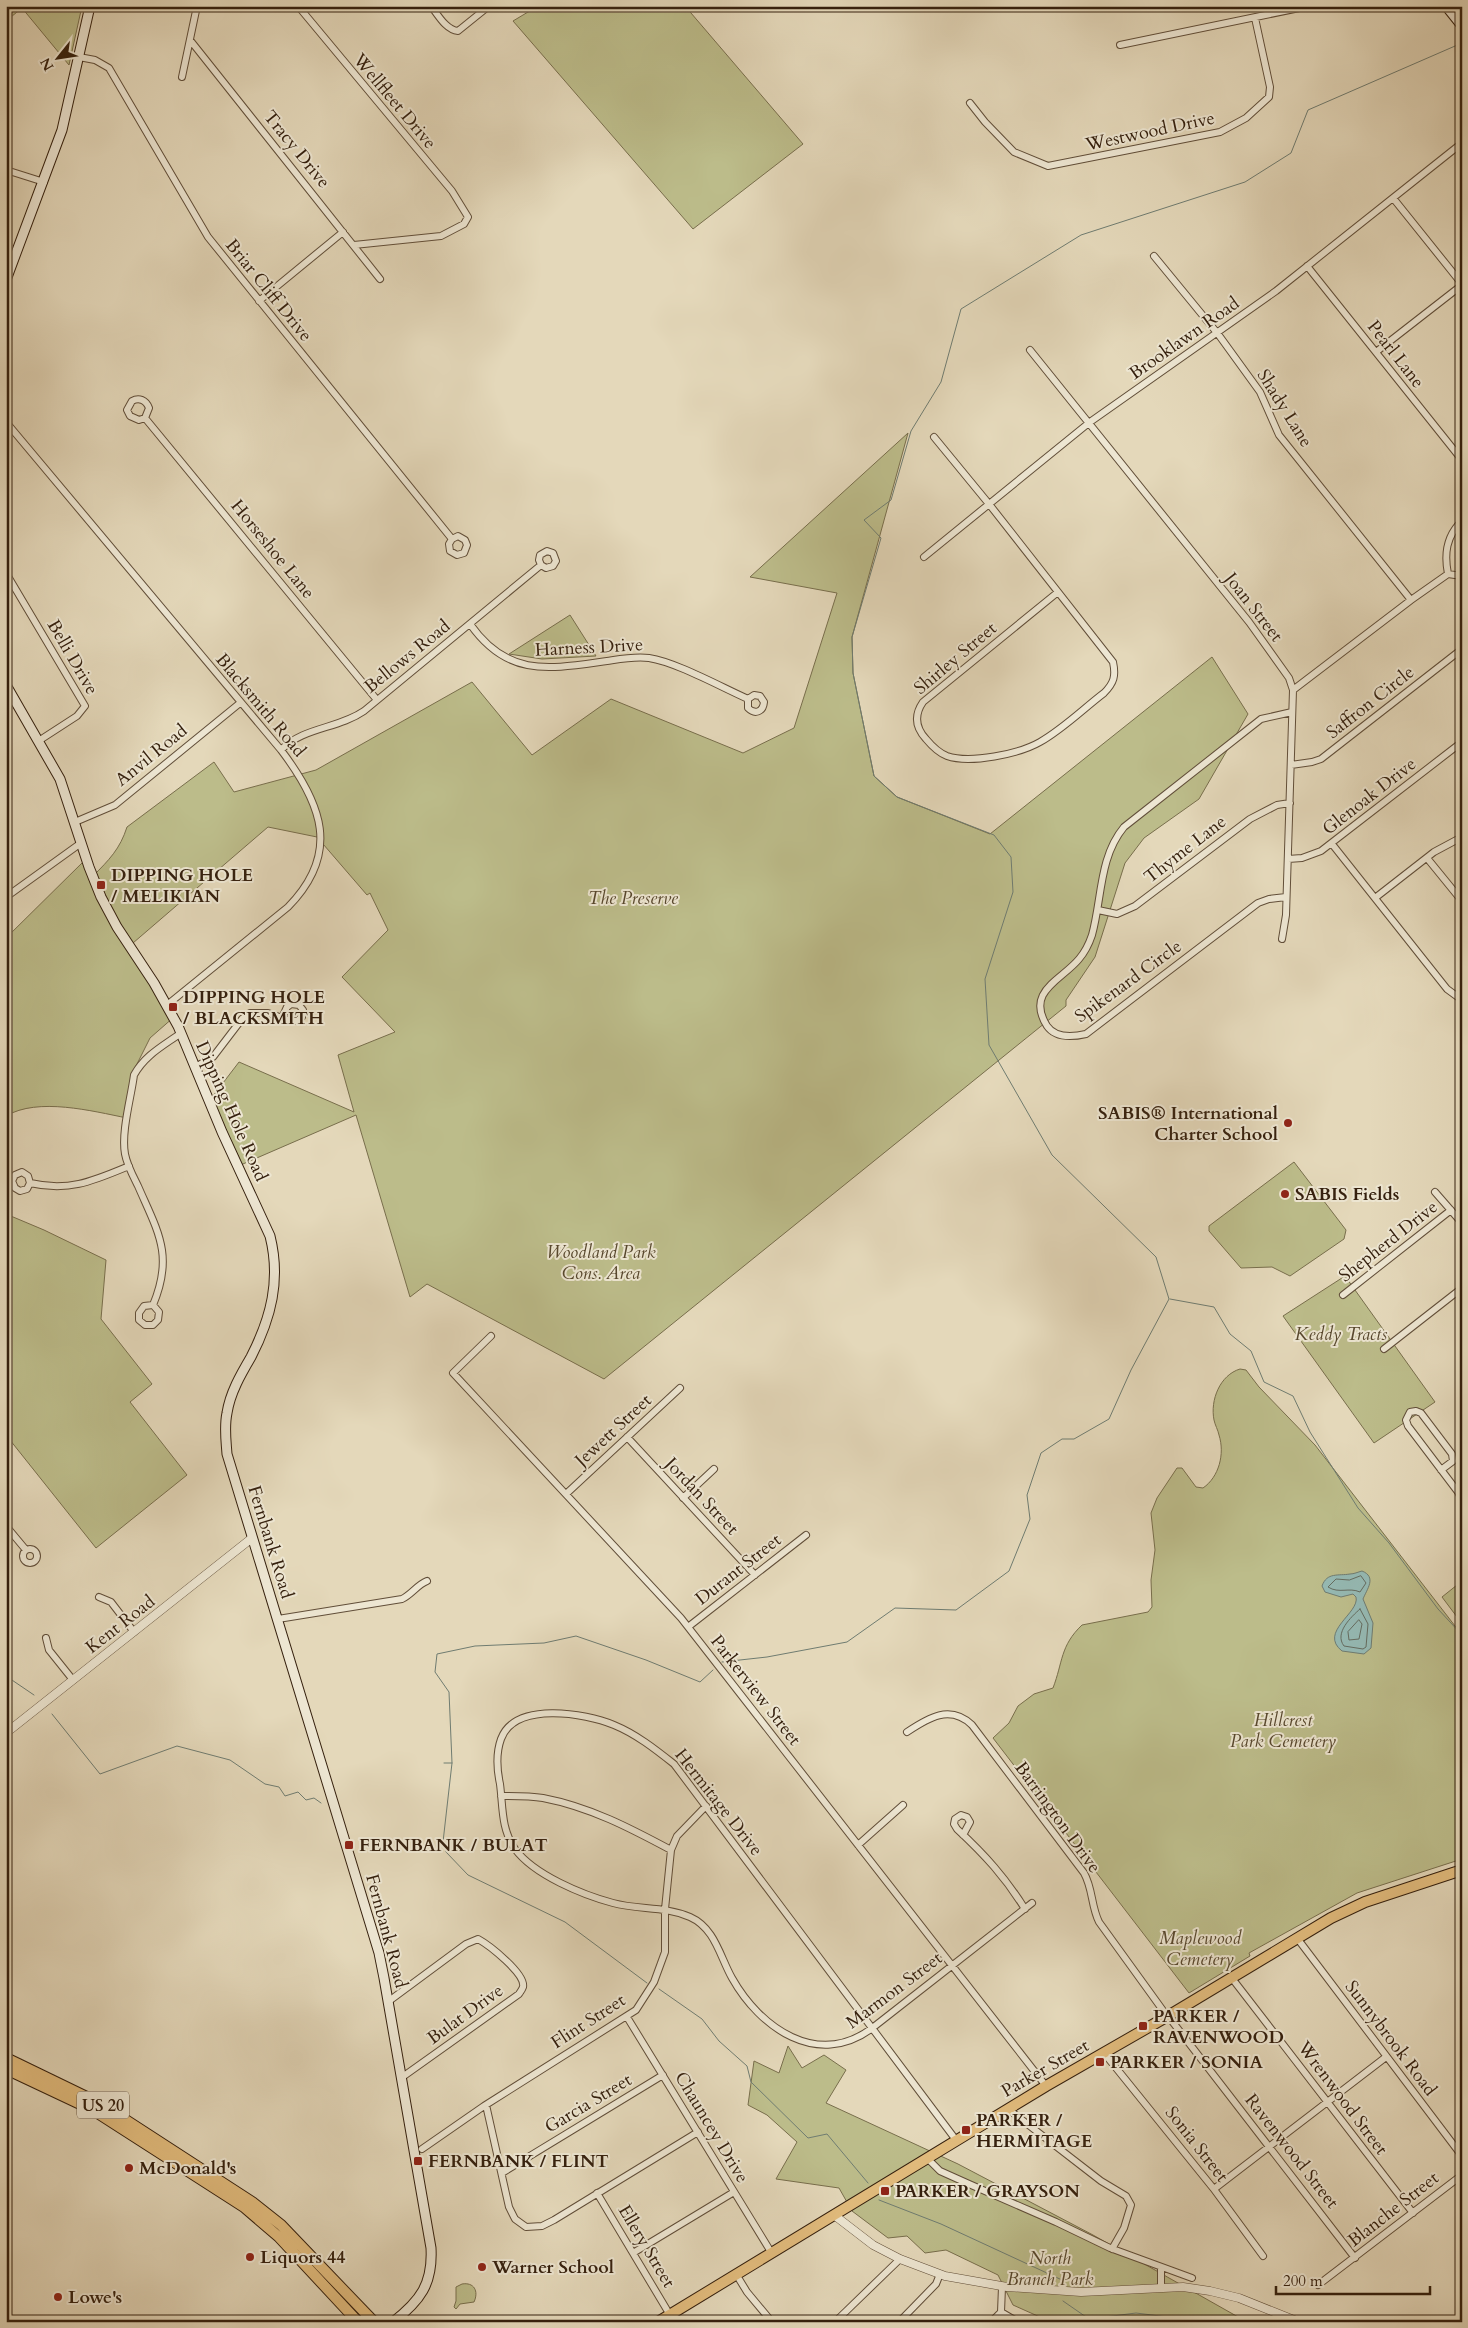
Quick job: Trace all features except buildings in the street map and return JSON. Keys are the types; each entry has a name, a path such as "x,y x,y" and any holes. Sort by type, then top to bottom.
{"main road":[{"path":"6,280 62,130 90,6"},
{"path":"1446,6 1462,26"},
{"name":"Dipping Hole Road","path":"6,685 40,740 65,789 95,884 109,913 167,1005 270,1236 274,1253 275,1286 272,1306 260,1340 231,1398 227,1412 226,1432 228,1459"},
{"name":"Fernbank Road","path":"228,1459 379,1953 431,2248 432,2268 428,2283 420,2296 393,2322"},
{"name":"Parker Street","path":"658,2322 1046,2086 1351,1907 1462,1870"},
{"name":"US 20","path":"6,2058 101,2104 252,2202 288,2232 374,2322"},
{"name":"US 20","path":"6,2069 93,2110 244,2207 279,2237 358,2322"}],"street":[{"path":"182,78 198,6"},
{"name":"Wellfleet Drive","path":"298,6 452,192 468,216 464,224 441,236 354,245"},
{"path":"431,6 453,31 463,29 489,6"},
{"path":"1120,45 1309,6"},
{"name":"Westwood Drive","path":"970,103 985,122 1014,152 1048,166 1220,132 1246,118 1269,97 1270,87 1256,18"},
{"name":"Tracy Drive","path":"190,40 380,279"},
{"name":"Briar Cliff Drive","path":"78,58 96,60 109,68 199,224 452,539"},
{"name":"Brooklawn Road","path":"924,557 1089,423 1218,334 1462,143"},
{"path":"6,170 44,182"},
{"path":"1376,352 1462,284 1393,198"},
{"path":"259,301 343,232"},
{"name":"Shady Lane","path":"1154,256 1218,334 1260,392 1280,435 1411,600"},
{"name":"Pearl Lane","path":"1307,266 1462,460"},
{"name":"Joan Street","path":"1030,350 1249,622 1283,668 1293,690 1286,915 1282,939"},
{"name":"Horseshoe Lane","path":"145,418 377,700"},
{"name":"Blacksmith Road","path":"6,422 281,750 300,775 318,812 320,843 313,870 300,895 288,908 167,1005"},
{"name":"Shirley Street","path":"934,437 989,504 1113,662 1116,674 1112,685 1050,735 1024,749 992,756 963,759 946,755 932,746 922,736 916,723 917,710 923,702 1058,592"},
{"path":"1448,574 1447,547 1452,532 1462,521"},
{"name":"Bellows Road","path":"281,750 302,735 353,717 377,700 541,566"},
{"name":"Belli Drive","path":"6,573 85,706 78,716 40,740"},
{"path":"1293,690 1448,574 1462,576"},
{"name":"Harness Drive","path":"470,624 491,649 509,660 522,665 550,668 648,658 669,664 748,700"},
{"name":"Saffron Circle","path":"1291,764 1321,759 1462,649"},
{"name":"Anvil Road","path":"75,822 115,804 240,703"},
{"name":"Spikenard Circle","path":"1286,897 1269,899 1258,903 1086,1034 1071,1037 1058,1034 1050,1029 1044,1020 1041,1000 1045,990 1084,953 1092,936 1109,854 1115,838 1124,827 1261,719 1292,712"},
{"name":"Glenoak Drive","path":"1288,859 1310,856 1332,844 1462,742"},
{"name":"Thyme Lane","path":"1098,910 1117,914 1135,906 1250,819 1277,804 1290,803"},
{"path":"1376,898 1427,858 1447,844 1462,837"},
{"path":"6,897 81,843"},
{"path":"1332,844 1447,989 1462,1000"},
{"path":"1427,858 1462,901"},
{"path":"196,1067 213,1056 242,1019 250,1013 268,1012 282,1018"},
{"path":"153,1305 163,1277 163,1250 158,1233 129,1166 125,1154 125,1138 134,1075 146,1058 181,1034"},
{"path":"30,1183 50,1187 78,1185 129,1166"},
{"path":"1435,1192 1462,1223"},
{"name":"Shepherd Drive","path":"1343,1295 1451,1210"},
{"path":"1384,1349 1462,1288"},
{"name":"Parkerview Street","path":"491,1336 453,1373 688,1627 1046,2086"},
{"name":"Jewett Street","path":"566,1494 680,1388"},
{"path":"1441,1470 1453,1462 1452,1454 1421,1413 1416,1411 1410,1412 1406,1420 1408,1426 1441,1470 1460,1493 1462,1500"},
{"name":"Jordan Street","path":"627,1437 755,1575"},
{"path":"683,1498 714,1469"},
{"path":"6,1526 26,1550"},
{"name":"Durant Street","path":"688,1627 806,1535"},
{"name":"Kent Road","path":"6,1733 252,1538"},
{"path":"278,1619 402,1599 409,1596 420,1584 427,1581"},
{"path":"99,1597 111,1602 134,1632"},
{"path":"46,1638 49,1650 73,1680"},
{"name":"Hermitage Drive","path":"665,1909 614,1903 570,1886 530,1864 516,1849 506,1832 502,1818 498,1765 501,1738 509,1727 518,1721 536,1714 554,1713 600,1720 614,1725 646,1742 674,1764 956,2140"},
{"name":"Barrington Drive","path":"907,1732 928,1718 942,1714 960,1716 972,1725 1084,1873 1091,1888 1094,1909 1099,1922 1168,2016"},
{"path":"501,1796 542,1798 579,1807 634,1830 671,1850"},
{"path":"858,1845 903,1805"},
{"name":"Flint Street","path":"422,2149 486,2105 636,2010 649,1992 665,1952 665,1909 671,1850 677,1836 706,1806"},
{"path":"963,1835 998,1869 1024,1910"},
{"name":"Marmon Street","path":"665,1909 690,1917 708,1931 731,1976 747,2001 758,2013 785,2033 801,2041 832,2046 849,2041 871,2029 1032,1903"},
{"name":"Sunnybrook Road","path":"1297,1938 1462,2156"},
{"name":"Bulat Drive","path":"388,2001 466,1944 478,1939 508,1963 522,1981 523,1987 519,1994 401,2078"},
{"name":"Wrenwood Street","path":"1231,1978 1413,2213"},
{"path":"1462,1987 1460,2001 1462,2023"},
{"name":"Ravenwood Street","path":"1168,2016 1355,2258"},
{"name":"Chauncey Drive","path":"627,2017 771,2252"},
{"name":"Sonia Street","path":"1104,2053 1214,2190 1263,2256"},
{"path":"1214,2190 1386,2057"},
{"name":"Garcia Street","path":"502,2172 663,2075"},
{"path":"486,2105 512,2214 520,2224 526,2227 542,2226 698,2132"},
{"path":"1008,2109 1101,2181 1126,2196 1131,2205 1128,2217 1112,2249"},
{"path":"927,2158 940,2171 1112,2249 1161,2269 1192,2278"},
{"name":"Blanche Street","path":"1318,2286 1462,2175"},
{"path":"633,2253 734,2192"},
{"name":"Ellery Street","path":"597,2193 670,2315"},
{"path":"834,2215 849,2229 873,2245 900,2259 940,2274 1002,2287 1081,2292 1160,2287 1210,2290 1239,2298 1299,2322"},
{"path":"835,2322 900,2259"},
{"path":"1160,2287 1161,2269"},
{"path":"736,2274 747,2292 772,2322"},
{"path":"899,2322 936,2284 940,2274"},
{"path":"991,2322 1001,2312 1002,2287"},
{"path":"1001,2312 1018,2322"}],"green space":[{"path":"6,6 82,6 69,65 22,8 6,21"},
{"path":"538,6 685,6 803,144 693,229 513,21"},
{"path":"908,433 852,637 853,673 874,776 897,797 990,834 1212,657 1248,714 1199,799 1144,838 1125,863 1095,957 1066,1000 1066,1006 604,1379 427,1284 410,1297 356,1115 236,1167 210,1100 239,1062 354,1112 338,1055 395,1032 342,977 388,930 370,893 367,895 317,837 268,827 133,943 154,975 174,1017 150,1038 136,1066 127,1118 82,1109 49,1106 19,1110 6,1116 6,938 84,861 93,876 113,854 121,842 127,827 214,762 234,792 316,770 472,682 532,755 611,699 743,753 794,728 837,593 750,577"},
{"path":"570,615 596,656 542,659 509,654"},
{"name":"SABIS Fields","path":"1294,1162 1346,1230 1344,1239 1290,1276 1272,1267 1241,1268 1209,1231 1209,1226"},
{"path":"6,1214 106,1260 101,1319 152,1384 130,1402 187,1475 96,1548 6,1435"},
{"name":"Keddy Tracts","path":"1345,1276 1435,1402 1374,1443 1283,1316"},
{"name":"Hillcrest Park Cemetery","path":"1240,1369 1246,1370 1259,1387 1315,1445 1462,1635 1462,1859 1357,1893 1249,1953 1250,1956 1189,1993 993,1738 1009,1723 1018,1706 1034,1694 1053,1688 1066,1647 1082,1625 1148,1612 1152,1607 1151,1580 1155,1550 1151,1513 1157,1498 1177,1468 1182,1468 1196,1487 1203,1488 1213,1478 1221,1457 1221,1442 1213,1412 1215,1397 1222,1382 1233,1372"},
{"path":"1462,1581 1462,1613 1457,1617 1442,1597"},
{"name":"North Branch Park","path":"788,2046 802,2068 824,2055 846,2070 826,2103 958,2164 1093,2235 1247,2322 1051,2322 1013,2305 998,2275 946,2250 925,2253 907,2236 888,2238 852,2211 839,2188 776,2179 797,2142 767,2115 748,2105 754,2061 779,2073"},
{"path":"462,2284 470,2284 476,2291 476,2294 474,2302 460,2304 456,2309 454,2307 456,2287"}],"water":[{"path":"1362,1571 1369,1576 1370,1580 1363,1599 1373,1623 1371,1648 1364,1654 1342,1651 1336,1644 1335,1637 1337,1630 1356,1603 1356,1597 1353,1594 1341,1597 1325,1592 1322,1586 1327,1578"}],"waterway":[{"path":"722,1662 767,1657 847,1642 895,1608 956,1610 1009,1571 1030,1519 1027,1495 1041,1453 1062,1439 1074,1439 1109,1419 1131,1370 1169,1299 1156,1257 1052,1155 989,1045 985,979 1013,892 1011,857 994,835 897,797 874,776 853,673 852,637 881,538 864,520 891,500 911,431 941,382 961,309 1081,235 1245,182 1291,153 1308,110 1462,43"},
{"path":"1170,1299 1214,1307 1230,1334 1251,1351 1264,1382 1293,1396 1310,1432 1358,1508 1389,1543 1438,1609 1462,1635"},
{"path":"647,1983 565,1922 468,1875 446,1852 443,1842 452,1763 449,1692 435,1672 437,1654 475,1646 544,1643 576,1636 646,1660 700,1682 713,1670"},
{"path":"6,1676 34,1695"},
{"path":"52,1714 100,1774 177,1746 230,1760 265,1784 279,1787 285,1796 298,1792 306,1800 314,1798 321,1803"},
{"path":"444,1763 452,1763"},
{"path":"659,1989 702,2019 719,2041 747,2066 751,2082 808,2138 827,2134 868,2183"},
{"path":"879,2200 941,2224 1062,2280"},
{"path":"1063,2301 1089,2319 1136,2313 1168,2317 1172,2322"}],"place":[{"name":"DIPPING HOLE / MELIKIAN","path":"101,885"},
{"name":"DIPPING HOLE / BLACKSMITH","path":"173,1007"},
{"name":"SABIS® International Charter School","path":"1288,1123"},
{"name":"SABIS Fields","path":"1285,1194"},
{"name":"FERNBANK / BULAT","path":"349,1845"},
{"name":"PARKER / RAVENWOOD","path":"1143,2026"},
{"name":"PARKER / SONIA","path":"1100,2062"},
{"name":"PARKER / HERMITAGE","path":"966,2130"},
{"name":"FERNBANK / FLINT","path":"418,2161"},
{"name":"McDonald's","path":"129,2168"},
{"name":"PARKER / GRAYSON","path":"885,2191"},
{"name":"Liquors 44","path":"250,2257"},
{"name":"Warner School","path":"482,2267"},
{"name":"Lowe's","path":"58,2297"}],"park label":[{"name":"The Preserve","path":"633,898"},
{"name":"Woodland Park Cons. Area","path":"601,1262"},
{"name":"Maplewood Cemetery","path":"1200,1948"}]}
